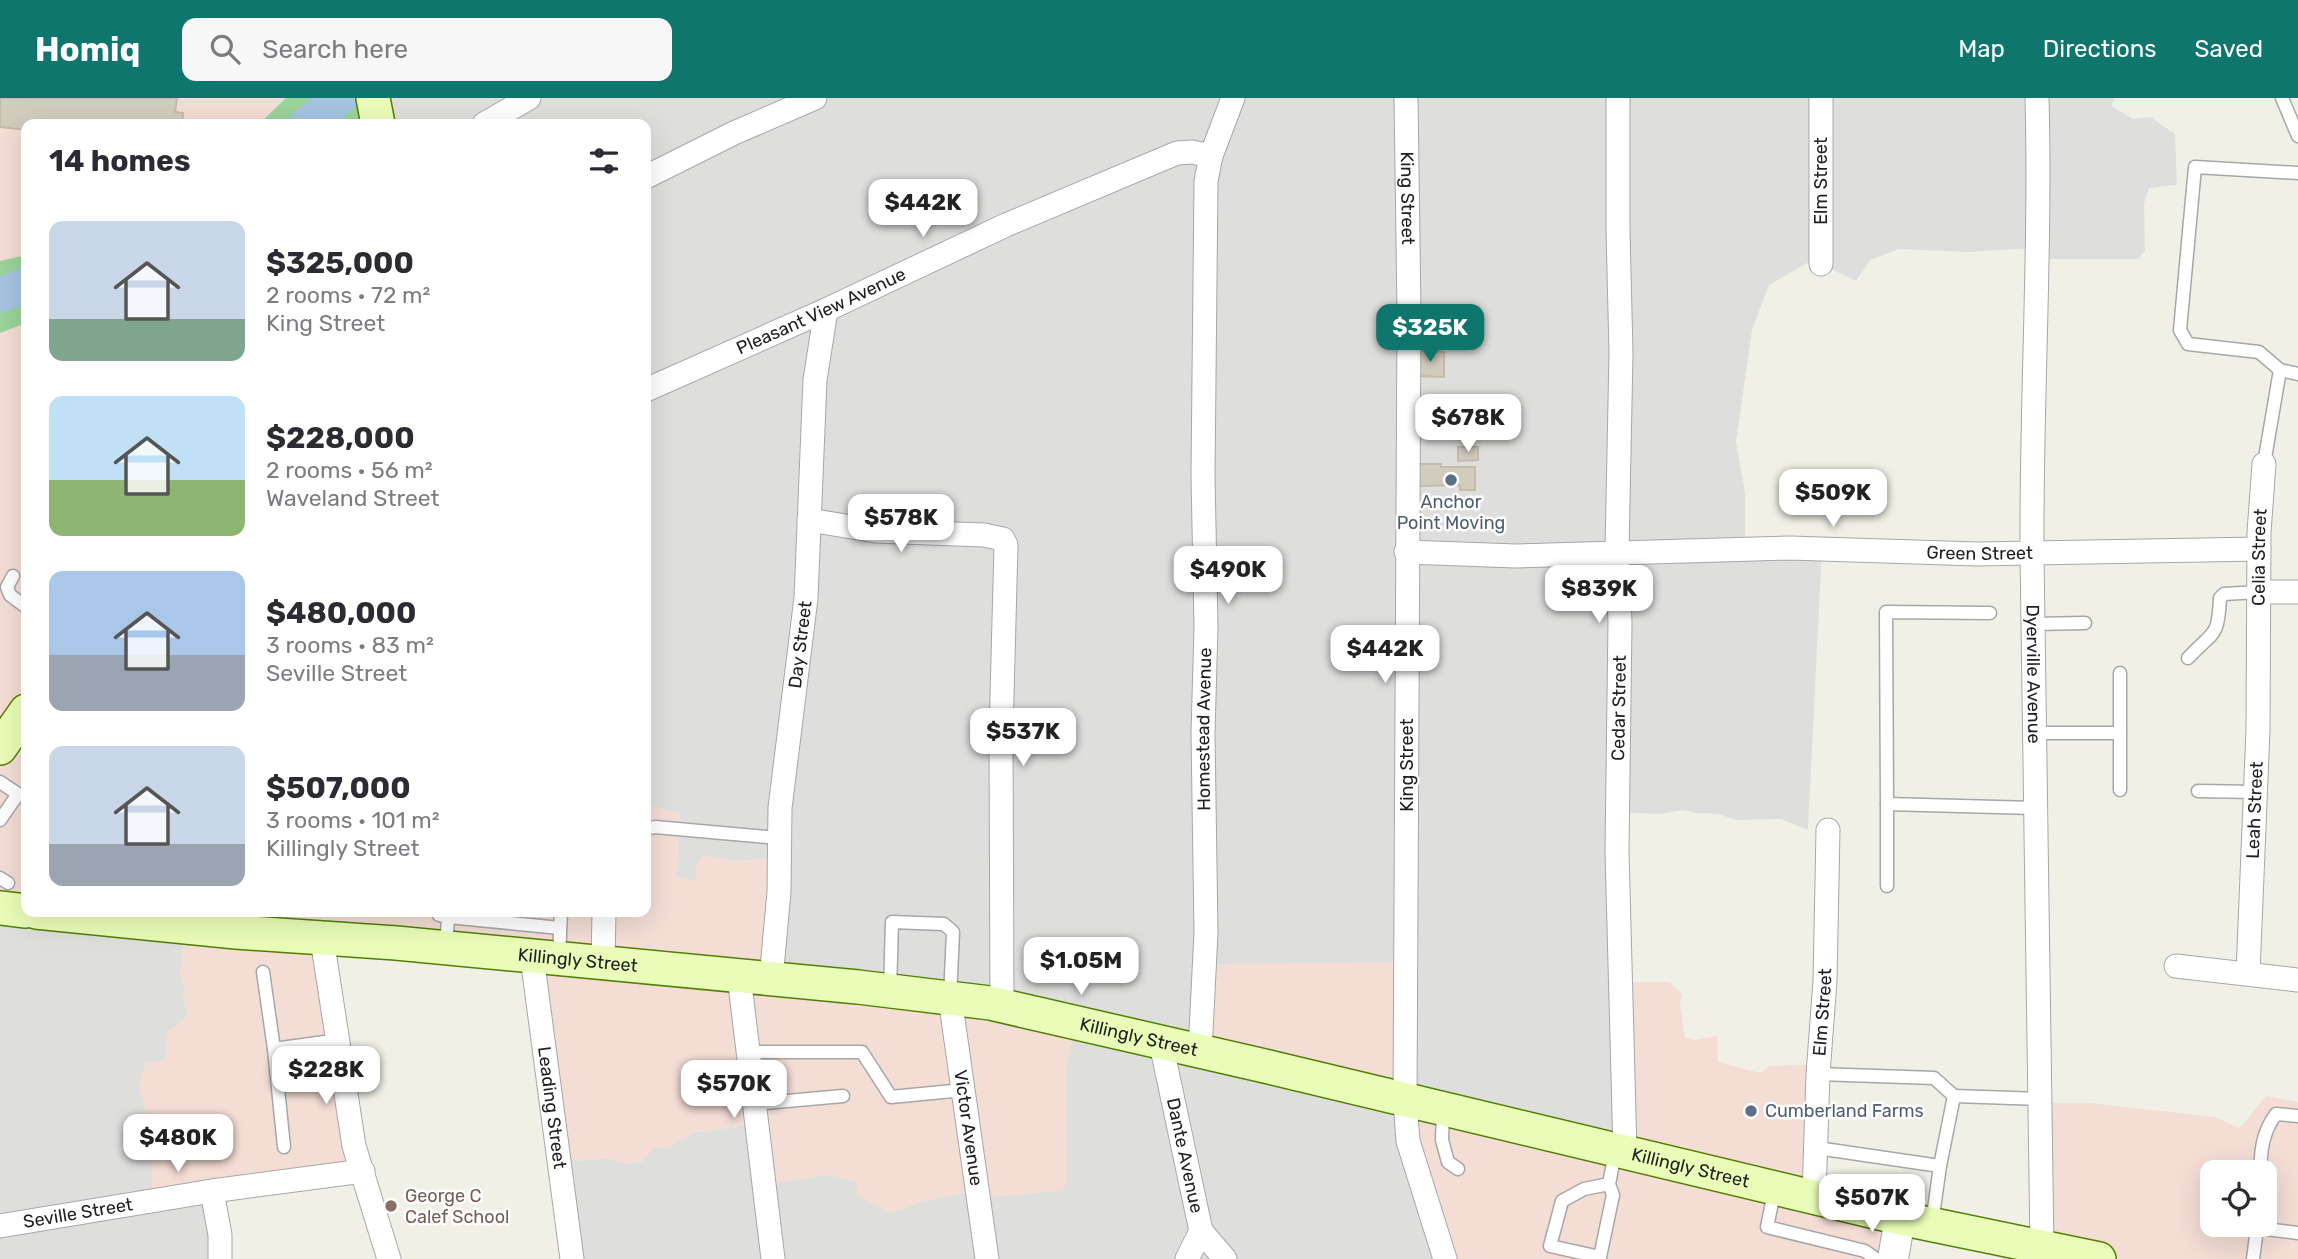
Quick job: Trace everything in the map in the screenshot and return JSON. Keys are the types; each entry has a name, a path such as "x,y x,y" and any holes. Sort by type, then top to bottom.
{"main road":[{"path":"0,748 21,718"},
{"path":"3,889 21,906"},
{"name":"Killingly Street","path":"90,917 322,939 444,926 550,948 603,964 950,998 1200,1051 1916,1222 2098,1259"}],"street":[{"path":"493,119 529,98"},
{"path":"651,174 734,133 815,98"},
{"path":"1211,156 1233,98"},
{"name":"King Street","path":"1406,98 1409,313 1405,1101 1408,1141 1445,1259"},
{"name":"Cedar Street","path":"1618,98 1621,353 1617,551 1620,622 1617,851 1620,1150"},
{"name":"Elm Street","path":"1821,98 1821,264"},
{"name":"Dyerville Avenue","path":"2037,98 2039,186 2033,361 2032,554 2042,1249"},
{"name":"Pleasant View Avenue","path":"651,388 826,310 1006,225 1177,153 1192,152 1211,156"},
{"name":"Homestead Avenue","path":"1200,1051 1206,867 1203,733 1206,628 1203,476 1205,224 1206,181 1211,156"},
{"name":"Day Street","path":"773,1259 748,1052 755,978 779,892 780,808 806,597 815,380 826,310"},
{"name":"Celia Street","path":"2258,649 2259,549 2264,464"},
{"path":"810,520 876,531 984,535 1003,539 1006,545 1001,734 1002,1007"},
{"name":"Green Street","path":"1406,552 1516,556 1790,548 1978,554 2259,549"},
{"path":"2258,592 2294,592"},
{"name":"Leah Street","path":"2248,973 2258,649"},
{"name":"Elm Street","path":"1814,1196 1818,1074 1825,981 1828,830"},
{"path":"603,964 604,917"},
{"path":"322,939 354,1146 389,1259"},
{"name":"Leading Street","path":"550,948 572,1259"},
{"path":"2176,966 2298,980"},
{"name":"Victor Avenue","path":"950,998 987,1259"},
{"name":"Dante Avenue","path":"1161,1044 1200,1231 1225,1259"},
{"name":"Seville Street","path":"0,1226 212,1191 363,1171"},
{"path":"212,1191 220,1235 220,1259"},
{"path":"1893,1259 1916,1222"},
{"path":"1187,1259 1200,1231"}],"lane":[{"path":"2282,98 2298,136"},
{"path":"2298,173 2195,167 2180,330 2188,344 2259,352 2280,370 2298,374"},
{"path":"2264,464 2280,370"},
{"path":"13,576 7,587 10,595 21,603"},
{"path":"2188,658 2215,634 2219,626 2220,598 2224,594 2258,592"},
{"path":"1887,886 1885,612 1990,613"},
{"path":"2033,624 2085,623"},
{"path":"2120,673 2120,790"},
{"path":"2035,733 2120,733"},
{"path":"0,782 18,794 0,820"},
{"path":"2199,790 2255,792"},
{"path":"1887,804 2036,808"},
{"path":"651,828 779,838"},
{"path":"550,948 559,917"},
{"path":"890,991 892,922 944,924 953,932 950,998"},
{"path":"263,972 284,1147"},
{"path":"274,1049 339,1040"},
{"path":"748,1052 862,1052 891,1097 963,1090"},
{"path":"1818,1074 1934,1078 1954,1096 2040,1098"},
{"path":"754,1104 843,1096"},
{"path":"1916,1222 1940,1166 1954,1096"},
{"path":"1443,1109 1442,1140 1448,1162 1458,1169"},
{"path":"2261,1160 2262,1141 2267,1126 2276,1114 2298,1116"},
{"path":"1817,1148 1940,1166"},
{"path":"1609,1184 1584,1189 1562,1201 1550,1246 1601,1257 1613,1195 1609,1184 1620,1150"},
{"path":"1776,1188 1767,1227 1865,1251 1875,1259"},
{"path":"2277,1229 2298,1233"},
{"path":"2253,1259 2256,1237"}],"shaded area":[{"path":"0,98 286,98 264,119 21,119 21,256 0,261"},
{"path":"381,98 2115,98 2111,106 2133,119 2150,117 2175,134 2177,185 2149,188 2144,203 2145,250 2139,259 2038,259 2032,248 1968,252 1899,249 1870,260 1856,281 1825,266 1818,257 1769,285 1752,330 1736,442 1745,493 1745,547 1822,549 1808,830 1781,819 1737,820 1718,814 1683,810 1659,814 1617,812 1623,1144 1442,1259 570,1259 560,1162 608,1158 627,1164 643,1161 653,1148 669,1147 693,1133 752,1124 766,1184 829,1174 856,1182 890,1213 923,1201 972,1191 1061,1191 1067,1183 1066,1066 1076,1025 771,977 775,858 734,861 704,855 696,881 676,877 680,814 651,805 651,119 385,119"},
{"path":"21,325 21,906 0,904 0,333"},
{"path":"651,805 680,814 676,877 696,881 695,867 704,855 734,861 775,858 769,972 1076,1025 1066,1066 1067,1184 1061,1191 981,1198 971,1191 923,1201 890,1213 858,1196 856,1182 829,1175 766,1184 752,1124 693,1133 669,1147 653,1148 643,1161 627,1164 608,1158 560,1162 532,963 332,938 359,1164 152,1198 152,1136 139,1085 146,1063 164,1061 167,1030 177,1026 188,1015 183,998 185,988 180,975 185,930 98,917 651,917"},
{"path":"0,904 21,907 21,917 92,917 185,930 180,975 185,988 183,999 188,1015 177,1026 164,1062 139,1085 152,1136 152,1197 205,1191 219,1259 0,1259"},
{"path":"1403,962 1403,1091 1200,1039 1206,964"},
{"path":"1621,982 1670,982 1682,994 1680,1006 1685,1038 1694,1040 1717,1036 1718,1062 1760,1073 1770,1066 1823,1064 1824,1196 1887,1214 1891,1259 1442,1259 1405,1139 1419,1102 1619,1148"},
{"path":"2266,1096 2298,1102 2298,1259 2002,1259 2008,1241 2039,1245 2044,1103 2089,1103 2214,1117 2240,1128"}],"green space":[{"path":"286,98 381,98 385,119 264,119"},
{"path":"21,256 21,325 0,333 0,261"}],"building":[{"path":"0,98 177,98 175,112 183,113 182,119 21,119 21,129 0,127"},
{"path":"1417,351 1444,352 1444,377 1417,376"},
{"path":"1435,395 1460,395 1460,433 1435,433"},
{"path":"1458,447 1478,447 1478,460 1458,461"},
{"path":"1419,464 1475,467 1475,490 1460,490 1460,485 1419,486"}],"waterway":[{"path":"313,119 340,98"},
{"path":"0,295 21,287"}],"place":[{"name":"Anchor Point Moving","path":"1451,480"},
{"name":"Cumberland Farms","path":"1751,1111"},
{"name":"George C Calef School","path":"391,1206"}]}
